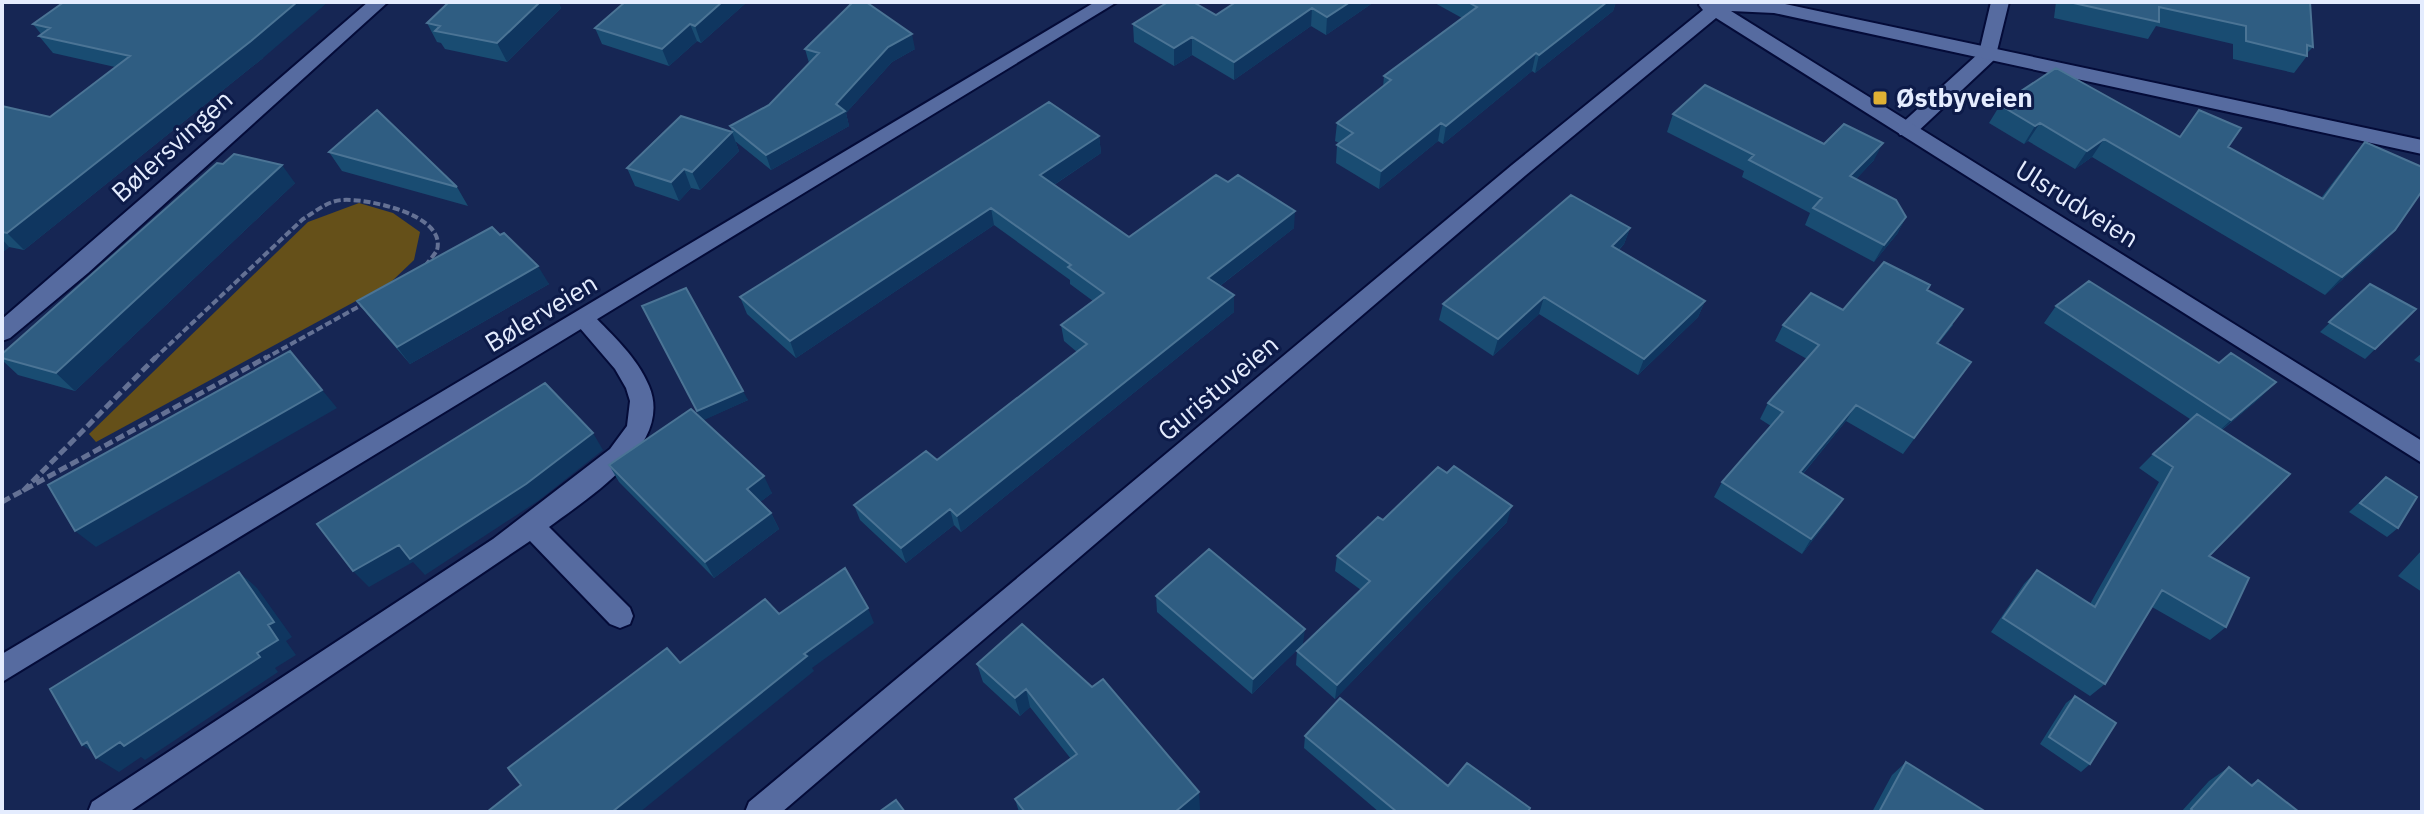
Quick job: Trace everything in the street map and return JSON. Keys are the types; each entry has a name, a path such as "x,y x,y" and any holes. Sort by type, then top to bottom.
{"street":[{"name":"Bølersvingen","path":"2,332 80,267 379,2"},
{"name":"Bølerveien","path":"2,669 1108,2"},
{"path":"1907,130 1988,55 2000,2"},
{"path":"1709,6 1774,7 2422,147"},
{"name":"Ulsrudveien","path":"1709,6 2422,453"},
{"name":"Guristuveien","path":"760,812 1709,6"},
{"path":"103,812 531,525 593,477 633,439 642,418 642,403 635,382 624,363 584,320"},
{"path":"531,525 620,616"}],"path":[{"path":"23,491 180,333 303,219 328,204 342,200 372,202 420,217 436,236 437,247 432,259 421,269"},
{"path":"2,502 377,297"}],"shaded area":[{"path":"359,203 393,213 420,232 414,260 391,282 96,442 89,434 308,222"}],"building":[{"path":"64,2 297,2 7,233 2,232 2,106 50,117 130,56 39,36 50,28 33,24"},
{"path":"449,2 540,2 497,43 435,31 440,26 427,23"},
{"path":"625,2 722,2 695,26 690,24 662,49 595,28"},
{"path":"853,2 866,2 912,34 888,47 836,104 845,111 766,155 730,126 769,105 819,53 805,49"},
{"path":"1168,2 1193,2 1216,15 1236,2 1350,2 1327,17 1312,8 1234,62 1192,37 1174,48 1133,24"},
{"path":"1468,2 1607,2 1539,55 1536,53 1446,126 1441,123 1381,171 1337,145 1353,133 1337,123 1391,80 1384,76 1477,7"},
{"path":"2069,2 2310,2 2313,47 2307,45 2307,56 2246,41 2246,26 2159,7 2159,22"},
{"path":"2056,68 2180,137 2199,110 2241,128 2228,147 2323,199 2365,142 2422,167 2422,191 2395,230 2342,277 2104,139 2087,151 2040,123 2035,126 2000,105"},
{"path":"1705,85 1824,144 1844,124 1883,143 1850,176 1896,200 1906,217 1884,245 1813,208 1822,198 1749,160 1754,155 1673,114"},
{"path":"1049,102 1099,136 1040,175 1129,237 1216,175 1228,182 1238,175 1295,211 1208,278 1234,295 957,516 950,509 901,548 854,505 926,451 937,460 1087,344 1061,325 1104,293 1068,267 1071,265 991,208 790,341 740,297"},
{"path":"377,110 457,187 329,152"},
{"path":"681,116 732,132 692,172 684,169 671,182 627,168"},
{"path":"234,154 282,165 56,373 2,358 2,354 217,163 223,164"},
{"path":"1571,195 1630,228 1612,246 1705,301 1644,359 1544,297 1498,339 1443,304"},
{"path":"492,227 500,235 504,233 538,266 397,347 357,301"},
{"path":"1884,262 1930,285 1927,290 1963,309 1937,343 1971,362 1914,438 1856,405 1800,472 1843,499 1811,539 1722,482 1783,412 1768,403 1819,345 1783,325 1811,293 1843,310"},
{"path":"2089,281 2219,363 2231,353 2276,382 2231,420 2056,306"},
{"path":"2370,284 2416,309 2375,349 2329,322"},
{"path":"686,288 743,391 697,411 642,306"},
{"path":"290,351 322,390 75,531 48,485"},
{"path":"545,383 593,433 526,484 410,559 399,545 353,571 317,524"},
{"path":"691,409 764,476 747,489 771,513 705,562 609,465"},
{"path":"2197,414 2290,474 2209,556 2249,578 2226,627 2162,590 2105,684 2003,618 2037,570 2095,607 2173,467 2153,454"},
{"path":"1454,466 1512,506 1337,685 1297,651 1370,581 1337,556 1378,517 1383,520 1438,467 1447,473"},
{"path":"2386,477 2417,497 2398,528 2360,503"},
{"path":"1209,549 1305,629 1253,679 1156,596"},
{"path":"845,568 868,608 804,654 807,656 612,812 487,812 521,785 508,768 667,648 680,663 765,599 779,614"},
{"path":"239,572 274,622 268,625 278,640 257,653 260,657 124,746 120,742 96,758 87,742 82,745 50,689"},
{"path":"1022,624 1092,687 1103,679 1199,792 1175,812 1025,812 1015,799 1077,754 1026,689 1015,698 977,664"},
{"path":"2075,696 2116,723 2090,764 2049,737"},
{"path":"1340,698 1448,786 1467,763 1530,808 1528,812 1397,812 1305,736"},
{"path":"1906,762 1986,812 1879,812"},
{"path":"2229,767 2252,786 2258,780 2299,812 2194,812 2191,809"},
{"path":"896,800 905,812 879,812"}],"place":[{"name":"Østbyveien","path":"1880,98"}]}
